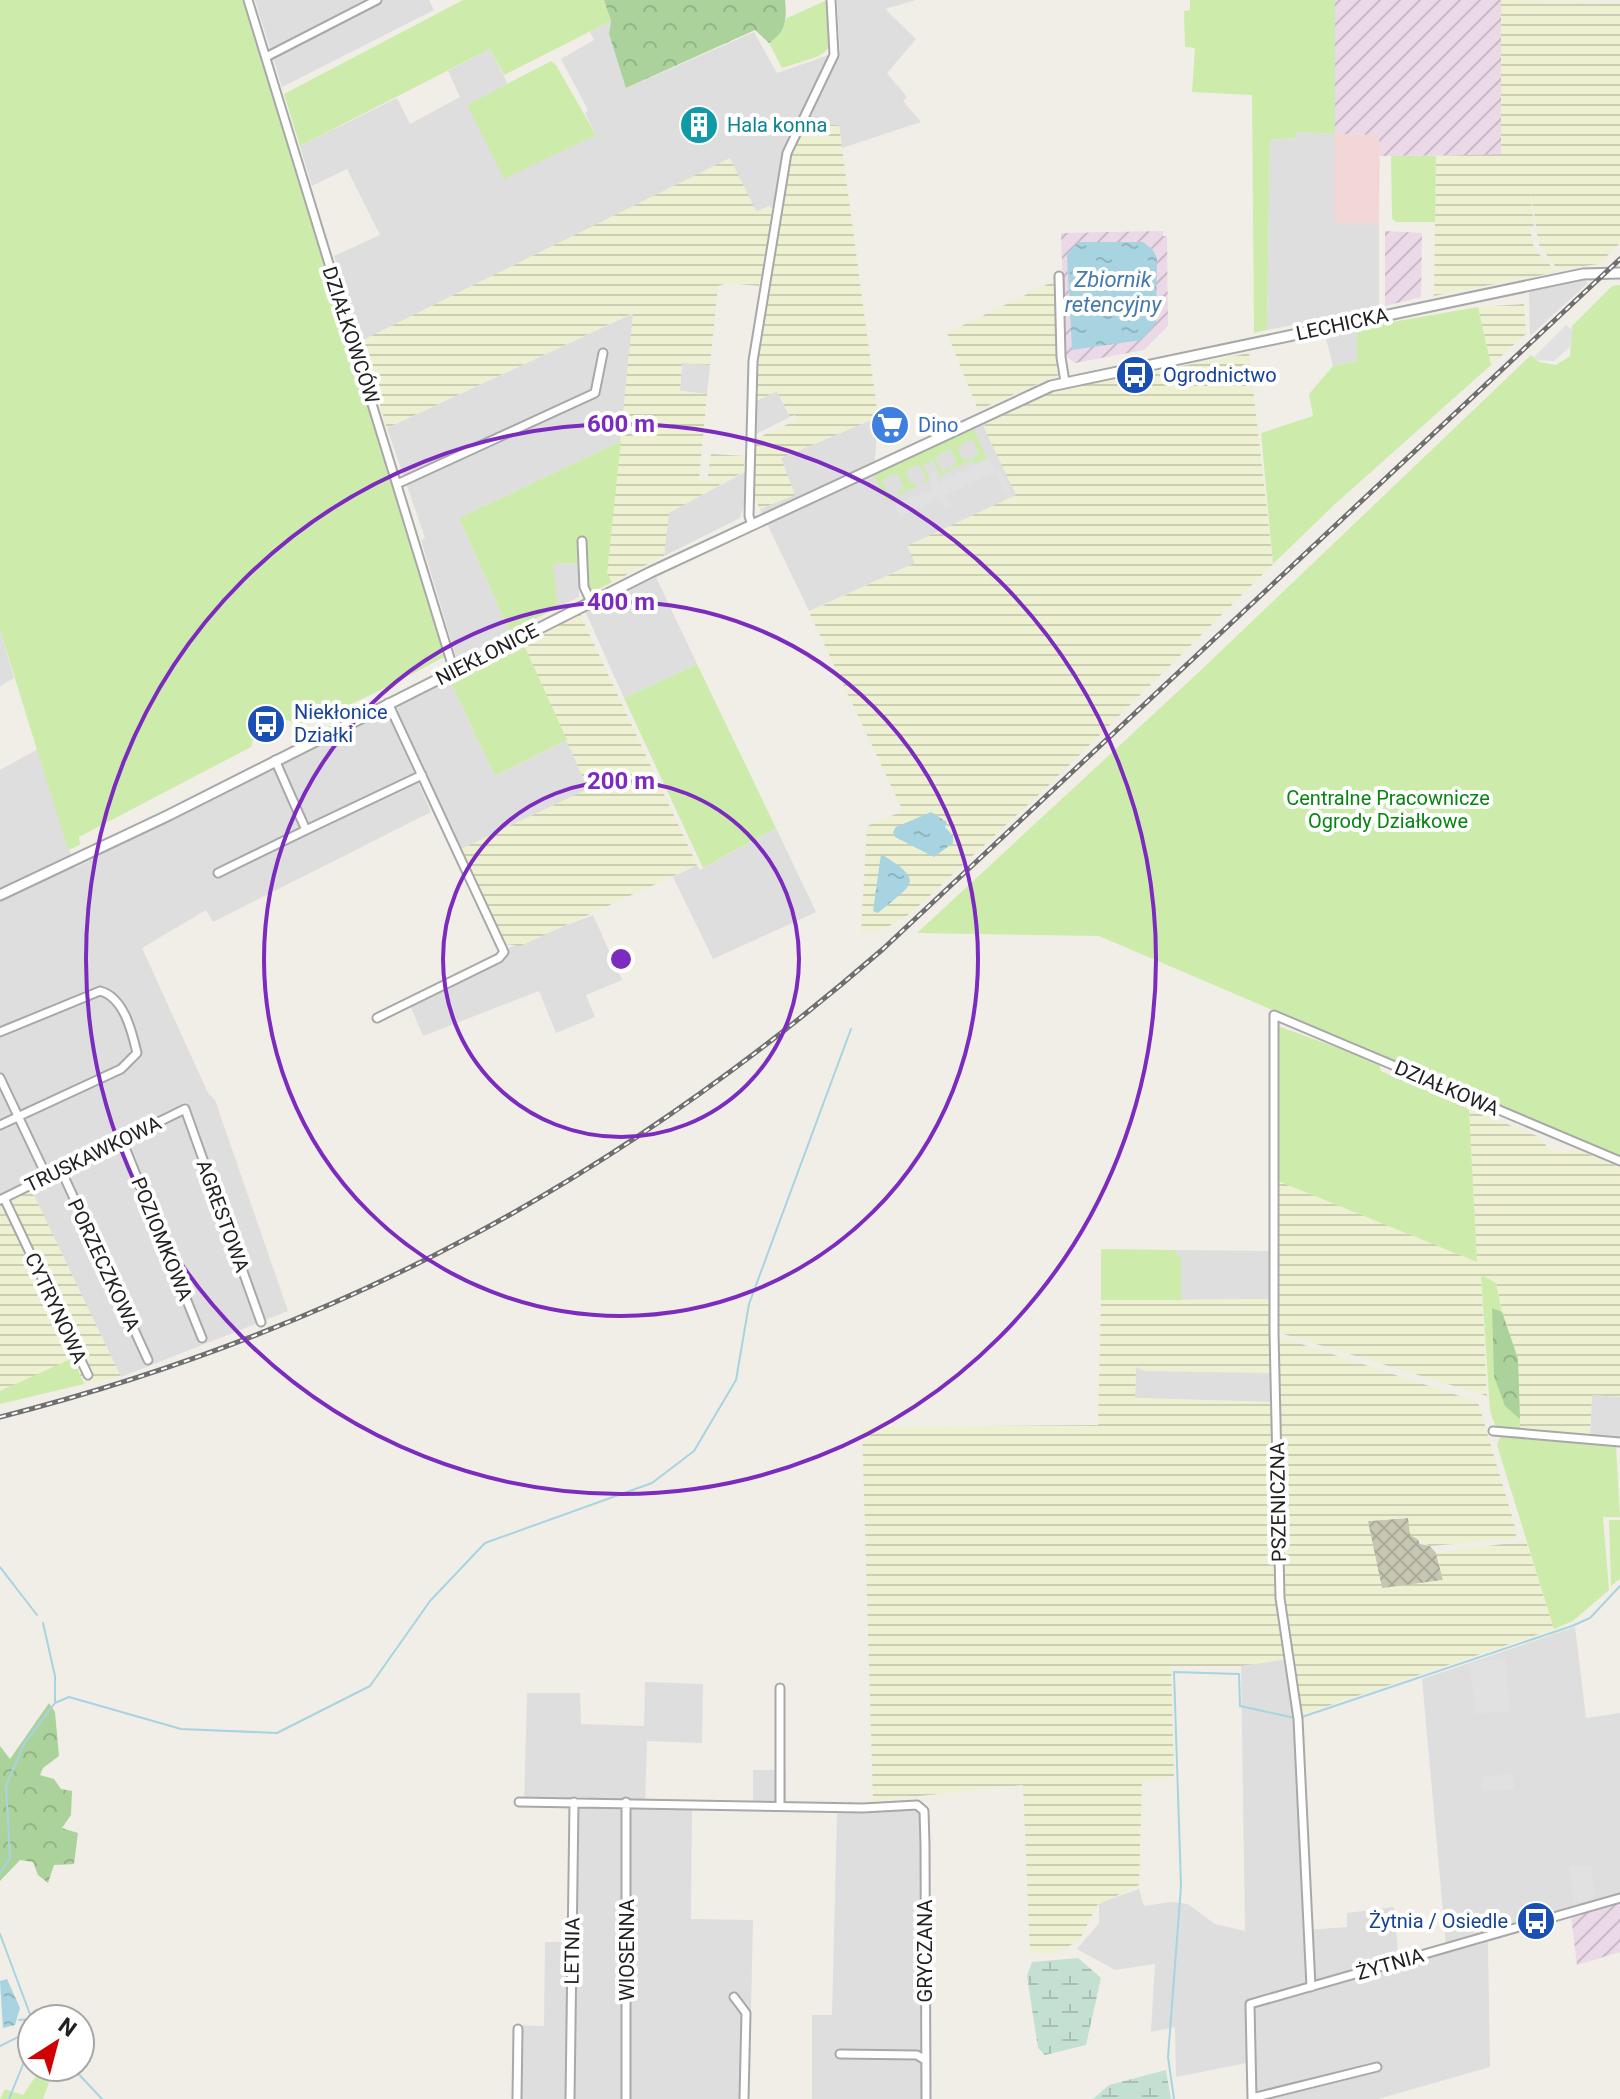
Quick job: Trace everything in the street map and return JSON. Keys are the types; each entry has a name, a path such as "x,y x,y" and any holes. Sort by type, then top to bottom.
{"street":[{"name":"DZIAŁKOWCÓW","path":"248,0 454,671"},
{"path":"266,57 377,0"},
{"path":"752,525 749,516 753,361 787,153 834,55 831,0"},
{"name":"LECHICKA","path":"1065,382 1583,274 1620,273"},
{"path":"1059,276 1061,357 1065,382"},
{"path":"397,484 595,393 603,353"},
{"name":"NIEKŁONICE","path":"0,895 591,602 1065,382"},
{"path":"582,541 584,587 591,602"},
{"path":"377,1018 499,958 504,952 388,703"},
{"path":"275,760 306,830"},
{"path":"218,873 422,775"},
{"path":"0,1032 100,991 118,1003 132,1032 137,1053 121,1069 0,1125"},
{"name":"DZIAŁKOWA","path":"1274,1015 1620,1161"},
{"name":"PSZENICZNA","path":"1274,1015 1274,1333 1280,1598 1298,1719 1311,1987"},
{"path":"0,1078 47,1177"},
{"name":"TRUSKAWKOWA","path":"2,1199 185,1109"},
{"name":"AGRESTOWA","path":"185,1109 261,1322"},
{"name":"POZIOMKOWA","path":"122,1140 202,1338"},
{"name":"PORZECZKOWA","path":"61,1170 148,1360"},
{"name":"CYTRYNOWA","path":"2,1199 88,1375"},
{"path":"1493,1431 1620,1442"},
{"path":"519,1802 780,1806 780,1688"},
{"name":"LETNIA","path":"570,2099 574,1802"},
{"name":"WIOSENNA","path":"626,1802 626,2099"},
{"name":"GRYCZANA","path":"780,1806 863,1808 917,1805 924,1811 926,2099"},
{"name":"ŻYTNIA","path":"1377,2067 1252,2098 1250,2004 1620,1898"},
{"path":"734,1997 746,2013 744,2099"},
{"path":"517,2099 518,2029"},
{"path":"840,2054 917,2055 925,2060"}],"shaded area":[{"path":"255,0 429,0 434,10 282,87"},
{"path":"837,0 916,0 885,9 916,39 887,73 907,97 903,101 921,122 842,148 839,125 782,205 756,212 729,159 361,341 334,256 380,235 347,169 312,186 300,146 397,98 410,124 460,97 448,71 490,49 508,84 467,105 596,135 585,113 588,110 561,59 594,40 590,32 611,21 609,34 627,88 754,32 777,73 840,51"},
{"path":"1335,0 1501,0 1501,155 1380,156 1379,135 1335,134"},
{"path":"1501,0 1620,3 1620,243 1599,264 1562,269 1556,267 1539,245 1530,189 1534,227 1530,228 1534,249 1557,272 1434,296 1436,156 1501,154"},
{"path":"803,124 839,125 878,417 781,458 795,495 760,509 753,495 755,439 797,420 795,415 790,417 777,391 754,402 756,359 790,154"},
{"path":"1296,132 1335,134 1335,222 1379,223 1379,307 1267,330 1270,140 1296,138"},
{"path":"1335,134 1380,135 1379,223 1335,223"},
{"path":"730,158 756,211 770,206 772,221 759,286 728,283 718,286 710,365 682,363 680,391 707,394 699,480 707,481 711,454 745,456 743,472 669,513 664,556 612,582 607,574 633,313 387,428 361,341"},
{"name":"Zbiornik retencyjny","path":"1163,231 1163,236 1167,236 1168,326 1144,350 1075,363 1065,356 1061,233"},
{"path":"1385,231 1422,233 1421,297 1385,306"},
{"path":"1583,279 1588,283 1530,336 1529,292"},
{"path":"1056,280 1059,375 978,410 947,333"},
{"path":"1524,304 1526,334 1491,365 1478,307"},
{"path":"634,313 621,441 459,518 510,632 457,660 421,540 425,538 387,428"},
{"path":"1566,325 1572,330 1571,346 1554,361 1537,360 1534,357"},
{"path":"1357,328 1357,361 1333,366 1325,335"},
{"path":"1249,353 1273,564 1049,785 911,913 882,930 861,932 867,826 903,811 809,612 915,563 907,546 1016,495 984,428 986,423 1057,390"},
{"path":"682,362 710,365 707,394 680,391"},
{"path":"777,391 790,417 756,434 754,402"},
{"path":"878,417 874,472 985,420 988,426 985,428 1017,495 908,546 915,563 809,611 760,509 794,495 781,458"},
{"path":"989,458 995,471 1000,470 1012,496 1008,498 995,472 944,496 953,505 945,509 937,496 937,499 900,517 894,504 933,489 928,474 937,470 938,483"},
{"path":"747,471 747,494 740,518 664,556 668,513"},
{"path":"579,563 579,597 558,607 552,564"},
{"path":"656,577 697,664 624,698 585,611"},
{"path":"580,614 697,865 520,946 506,944 459,850 588,789 523,643"},
{"path":"0,630 14,678 0,686"},
{"path":"449,679 495,776 567,740 589,789 459,850 393,707"},
{"path":"387,711 431,812 213,922 206,910 142,948 208,1093 215,1100 288,1311 121,1377 31,1190 0,1203 0,770 38,749 75,868"},
{"path":"776,828 816,912 713,959 673,877 697,865 700,870"},
{"path":"593,915 622,980 586,995 595,1017 556,1033 539,991 423,1036 407,998 513,946"},
{"path":"1469,1109 1540,1137 1547,1147 1558,1153 1578,1150 1620,1167 1620,1397 1592,1395 1590,1434 1520,1428 1518,1359 1496,1283 1481,1276 1487,1396 1277,1332 1278,1181 1477,1261"},
{"path":"31,1189 121,1377 84,1384 73,1359 0,1391 0,1203"},
{"path":"1176,1250 1271,1251 1271,1299 1181,1300 1181,1256 1177,1255"},
{"path":"1271,1299 1272,1371 1145,1371 1136,1367 1135,1398 1272,1402 1286,1659 1241,1666 1171,1666 1174,1777 1142,1781 1139,1885 1097,1905 1079,1941 1052,1954 1030,1952 1023,1785 873,1801 862,1427 1098,1425 1101,1300"},
{"path":"1280,1337 1478,1402 1517,1533 1514,1539 1430,1546 1410,1535 1408,1518 1368,1521 1382,1588 1443,1580 1436,1553 1526,1541 1554,1629 1301,1715 1283,1601 1276,1339"},
{"path":"1136,1367 1272,1371 1272,1402 1135,1398"},
{"path":"1592,1395 1620,1397 1620,1440 1590,1438"},
{"path":"1408,1518 1420,1544 1430,1546 1436,1553 1443,1580 1382,1589 1367,1521"},
{"path":"1575,1627 1586,1718 1620,1713 1620,1895 1446,1945 1422,1679"},
{"path":"1286,1659 1295,1715 1306,1930 1347,1927 1347,1913 1394,1907 1399,1964 1488,1942 1490,2067 1378,2099 1256,2099 1255,2066 1246,2063 1176,2077 1175,2027 1151,2032 1155,1964 1115,1970 1077,1949 1099,1923 1099,1903 1139,1889 1144,1906 1171,1902 1188,1904 1215,1924 1245,1931 1241,1666"},
{"path":"1505,1659 1510,1711 1475,1714 1470,1662"},
{"path":"645,1682 703,1684 702,1743 647,1741 645,1805 692,1807 691,1919 753,1920 749,2099 514,2099 515,2025 544,2026 545,1942 569,1942 571,1805 524,1805 527,1693 580,1693 581,1724 644,1726"},
{"path":"753,1770 786,1770 786,1803 753,1802"},
{"path":"1513,1774 1514,1789 1483,1791 1481,1777"},
{"path":"911,1809 921,1814 922,2099 812,2099 812,2015 832,2015 837,1813"},
{"path":"1592,1865 1594,1899 1574,1903 1569,1867"},
{"path":"1620,1902 1620,1952 1577,1965 1571,1916"}],"green space":[{"path":"0,0 244,0 446,656 361,700 308,722 271,718 262,722 251,747 79,837 80,845 68,850 0,630"},
{"path":"463,0 604,0 611,21 504,75 490,49 300,146 284,94"},
{"path":"604,0 785,0 785,19 782,30 769,43 755,30 626,88 609,34 611,21"},
{"path":"827,0 830,33 827,49 813,58 782,68 769,43 777,37 787,18"},
{"path":"1190,0 1335,0 1335,134 1297,132 1296,138 1270,140 1267,330 1254,333 1252,95 1192,92 1195,48 1185,47 1184,11 1190,10"},
{"path":"551,61 596,135 504,179 467,105"},
{"path":"1391,156 1436,156 1435,222 1396,222 1392,219"},
{"name":"Centralne Pracownicze Ogrody Działkowe","path":"1620,285 1620,1158 1099,936 917,933 1200,671 1531,355 1539,362 1556,365 1570,356 1572,326 1612,286"},
{"path":"1478,307 1491,365 1334,505 1273,564 1261,433 1313,416 1309,394 1333,366 1357,361 1357,328"},
{"path":"972,426 987,458 974,464 972,458 979,454 972,439 957,447 963,460 969,457 971,461 953,469 952,465 957,463 950,449 935,457 942,472 950,467 951,470 940,476 933,460 923,465 931,480 920,485 927,479 919,464 905,471 911,484 915,482 917,486 899,495 897,492 904,488 897,473 882,480 889,495 897,496 886,501 873,473"},
{"path":"621,441 607,574 612,582 589,594 579,552 579,563 553,564 558,607 510,632 459,518"},
{"path":"523,643 567,740 495,776 449,679"},
{"path":"697,664 776,828 703,868 624,698"},
{"path":"1278,1026 1379,1063 1381,1071 1469,1109 1477,1262 1278,1181"},
{"path":"1101,1249 1176,1250 1177,1255 1181,1255 1181,1300 1101,1300"},
{"path":"1481,1275 1496,1283 1518,1359 1520,1428 1504,1430 1495,1425 1490,1411"},
{"path":"1492,1308 1502,1312 1518,1359 1520,1419 1505,1406 1494,1376"},
{"path":"73,1358 84,1384 0,1404 0,1391"},
{"path":"1500,1437 1616,1446 1620,1517 1603,1517 1609,1590 1573,1621 1554,1629 1497,1445"},
{"path":"1609,1520 1620,1520 1620,1579 1611,1586"},
{"path":"49,1703 55,1712 59,1756 43,1768 40,1775 54,1779 61,1789 72,1791 71,1815 62,1828 78,1833 74,1864 54,1865 48,1883 38,1875 33,1862 20,1860 0,1881 0,1746 10,1759"},
{"path":"1078,1958 1101,1978 1086,2045 1045,2055 1038,2048 1027,1976 1032,1962"},
{"path":"1166,2070 1171,2099 1093,2099 1109,2085"},
{"path":"31,2083 49,2083 43,2099 0,2099 5,2089 23,2095"}],"water":[{"name":"Zbiornik retencyjny","path":"1078,242 1143,242 1152,249 1157,258 1156,323 1142,340 1072,350 1067,255"},
{"path":"931,812 947,822 945,827 953,836 953,843 934,857 895,837 893,832 896,827"},
{"path":"881,854 905,871 910,883 878,913 873,911"},
{"path":"7,1979 18,2003 15,2025 3,2028 0,1981"}],"waterway":[{"path":"55,1703 69,1697 181,1729 277,1733 370,1686 430,1601 485,1543 652,1483 694,1451 736,1380 749,1304 851,1029"},
{"path":"0,1567 37,1615"},
{"path":"1302,1717 1572,1626 1590,1618 1620,1586"},
{"path":"0,1873 10,1858 6,1786 24,1744 55,1703 55,1676 43,1623"},
{"path":"1174,2099 1168,2057 1181,1886 1174,1672 1239,1674 1240,1706 1295,1718"},
{"path":"0,1934 26,2003"},
{"path":"0,2046 16,2038"},
{"path":"9,2099 16,2082"},
{"path":"87,2083 102,2099"}],"railway":[{"path":"0,1417 125,1381 245,1340 359,1291 470,1237 577,1175 681,1107 783,1032 883,949 1620,259"}],"place":[{"name":"Hala konna","path":"699,125"},
{"name":"Ogrodnictwo","path":"1135,375"},
{"name":"Dino","path":"890,425"},
{"name":"Niekłonice Działki","path":"266,724"},
{"name":"Żytnia / Osiedle","path":"1536,1921"}]}
